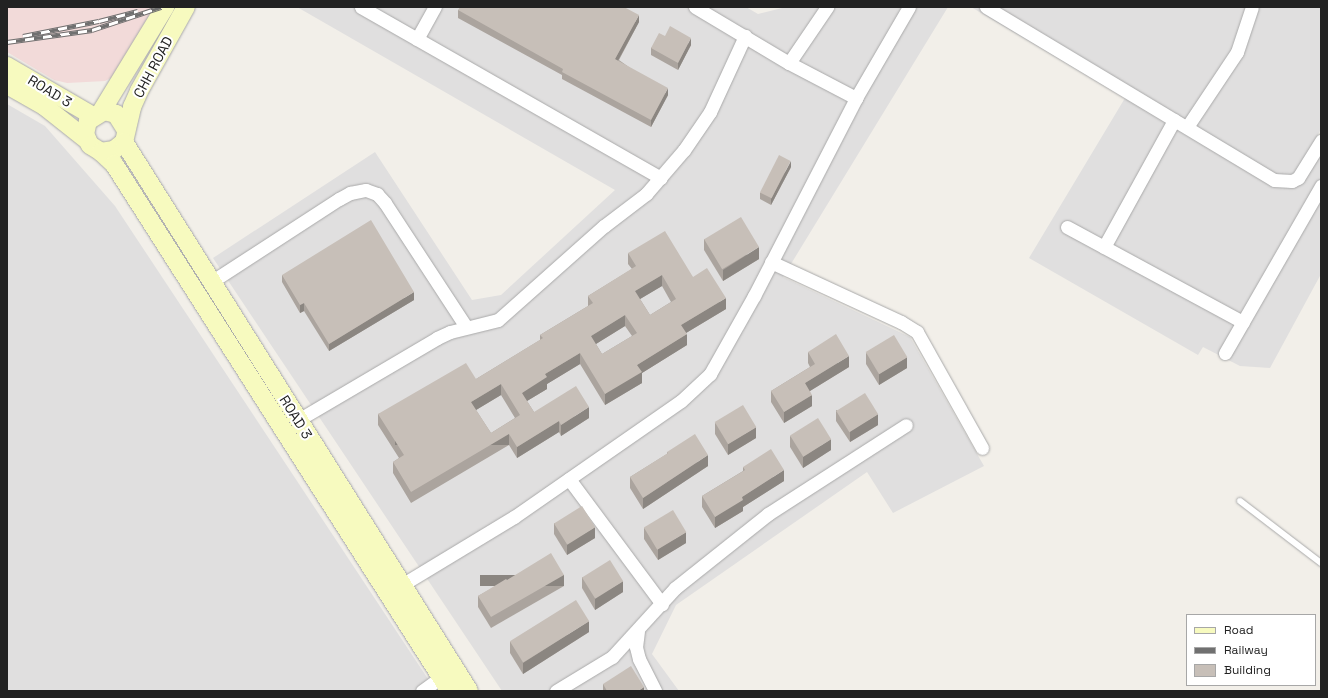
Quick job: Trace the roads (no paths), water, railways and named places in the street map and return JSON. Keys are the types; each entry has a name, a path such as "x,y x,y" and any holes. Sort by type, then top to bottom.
{"street":[{"path":"97,114 116,114 125,136 114,150 101,152 90,145 87,140 86,127 97,114 165,7"},
{"name":"CHH ROAD","path":"125,136 139,91 186,7"},
{"path":"361,7 661,178"},
{"path":"417,39 435,7"},
{"path":"695,7 789,63 856,98"},
{"path":"789,63 827,7"},
{"path":"395,589 514,517 681,401 710,374 721,358 856,98 909,7"},
{"path":"986,7 1274,180 1285,182 1298,178 1321,140"},
{"path":"1187,127 1237,52 1252,7"},
{"path":"298,420 437,338 466,327 484,326 498,320 604,226 646,194 661,178 710,112 745,36"},
{"name":"ROAD 3","path":"7,66 97,114"},
{"name":"ROAD 3","path":"7,85 44,106 87,140"},
{"path":"1104,247 1174,120"},
{"name":"ROAD 3","path":"125,136 211,282 298,420 448,678 469,691"},
{"name":"ROAD 3","path":"101,152 114,164 395,589"},
{"path":"1226,353 1321,186"},
{"path":"211,282 339,199 350,193 366,190 377,194 385,203 466,327"},
{"path":"1068,227 1243,322"},
{"path":"771,262 901,322 916,332 982,448"},
{"path":"556,691 612,657 687,578 768,514 906,425"},
{"path":"569,479 662,604"},
{"path":"638,631 636,647 639,659 655,691"},
{"path":"422,691 448,678"}],"lane":[{"path":"1240,501 1321,563"}],"railway":[{"path":"7,42 92,30 161,7"},
{"path":"23,36 99,21 138,11"}]}
